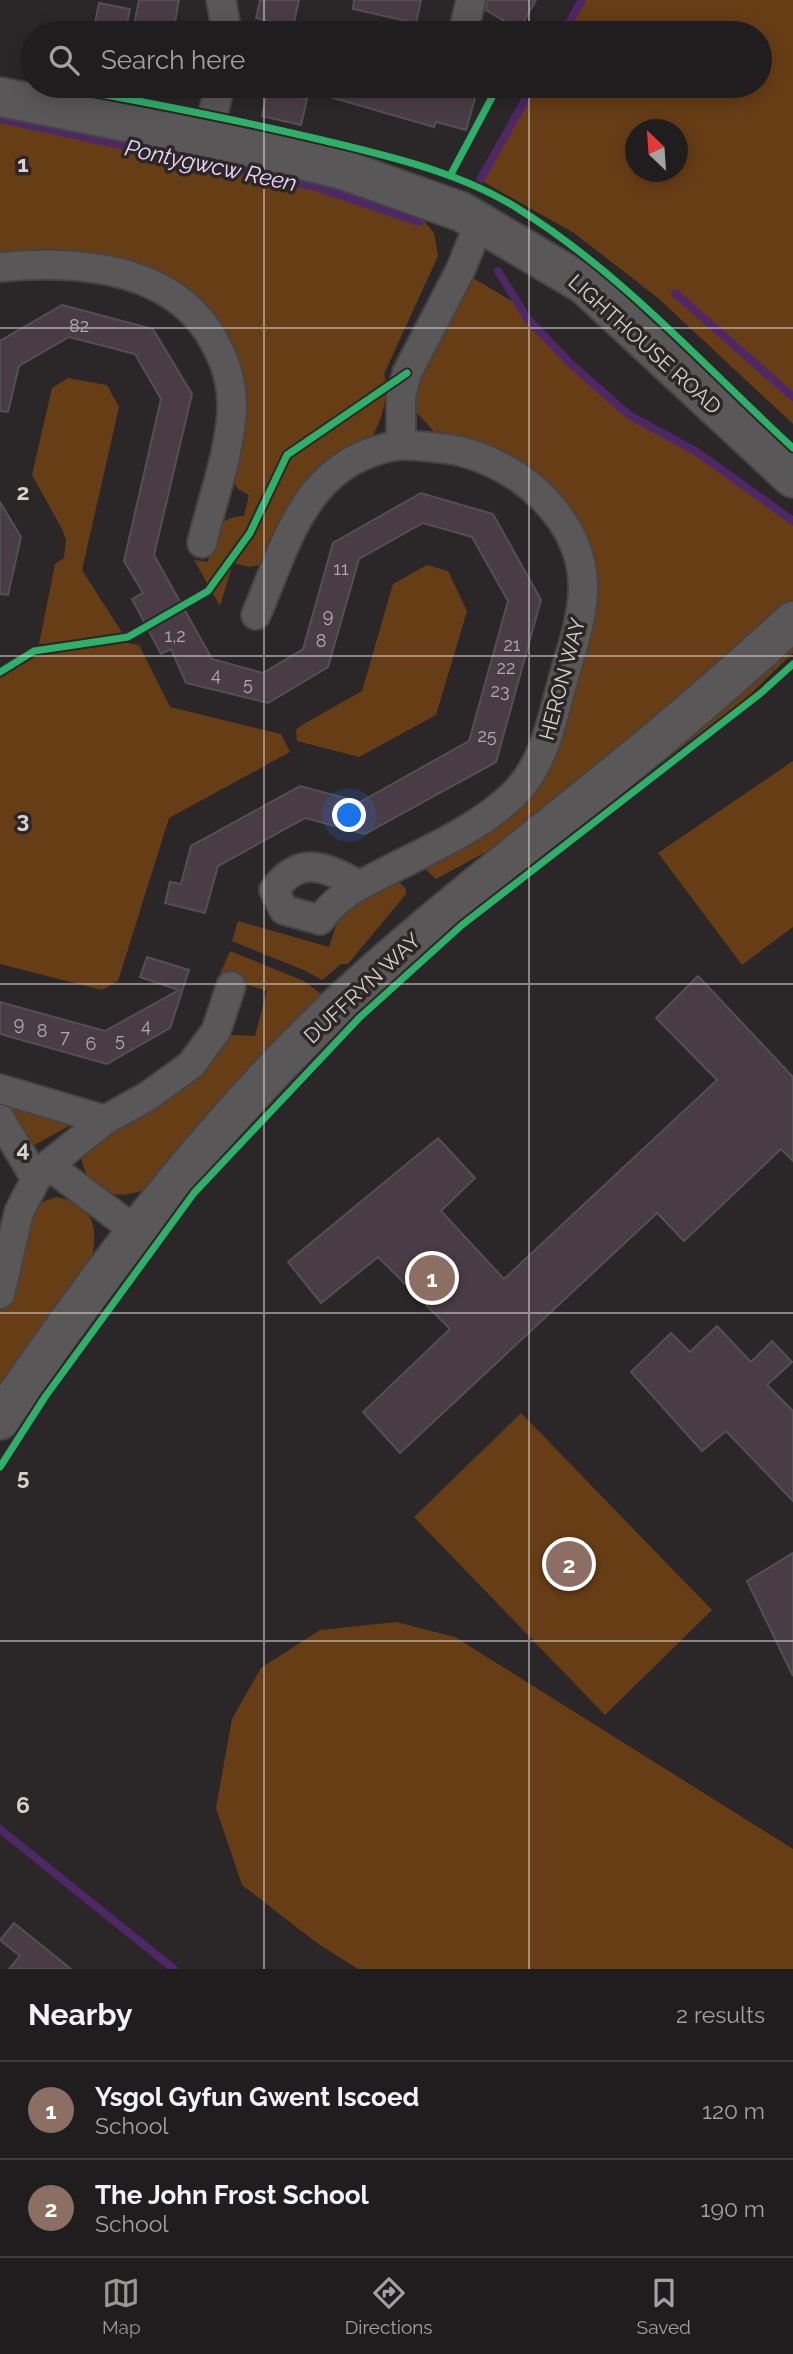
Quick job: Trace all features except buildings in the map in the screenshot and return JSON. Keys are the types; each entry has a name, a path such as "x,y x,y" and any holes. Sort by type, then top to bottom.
{"street":[{"path":"221,0 225,21"},
{"path":"466,21 471,0"},
{"name":"LIGHTHOUSE ROAD","path":"0,97 208,138 344,170 437,201 481,222 585,285 793,478"},
{"path":"208,138 217,98"},
{"path":"401,445 401,396 407,373 460,271 481,222"},
{"path":"0,267 70,265 113,272 164,288 183,300 208,330 228,368 232,407 202,543"},
{"name":"HERON WAY","path":"256,615 306,501 334,472 381,448 401,445 460,451 520,478 540,493 557,513 577,551 583,590 580,616 541,756 529,778 499,808 478,822 359,885"},
{"name":"DUFFRYN WAY","path":"0,1420 136,1231 253,1093 341,1003 456,904 720,687 793,621"},
{"path":"0,1294 19,1213 42,1172 105,1120 148,1096 191,1065 216,1031 231,986"},
{"path":"0,1089 105,1120"},
{"path":"0,1119 42,1172 136,1231"}],"shaded area":[{"path":"582,0 793,0 793,424 658,298 574,233 480,180 526,98 772,98 772,21 570,21"},
{"path":"0,112 318,175 414,209 434,233 438,256 384,374 384,405 373,435 265,563 251,567 233,563 220,606 194,560 208,562 217,530 226,520 244,516 249,495 238,489 231,477 205,310 0,255"},
{"path":"468,275 520,306 571,364 629,415 697,452 793,521 793,600 708,675 508,840 436,879 421,865 504,817 593,608 571,511 553,488 531,472 439,437 415,411 413,396 416,377"},
{"path":"68,378 107,385 119,407 82,570 123,634 39,644 55,564 64,558 66,540 32,475 52,388"},
{"path":"427,565 448,571 467,611 436,715 359,757 297,741 296,730 302,725 362,691 393,584"},
{"path":"793,635 793,653 741,703 581,822 431,949 433,939"},
{"path":"117,641 139,645 170,707 281,734 290,752 169,818 118,981 102,990 0,964 0,672 34,651"},
{"path":"793,761 793,927 742,965 658,853"},
{"path":"396,879 406,889 406,894 348,964 341,964 322,980 232,941 238,921 329,947 339,917 345,910"},
{"path":"230,951 304,981 321,994 321,1001 149,1187 126,1194 105,1191 89,1178 81,1156 231,1035 255,1036 267,991 219,976"},
{"path":"5,1104 66,1119 69,1126 29,1148 2,1107"},
{"path":"57,1197 79,1206 91,1219 94,1238 91,1261 0,1390 0,1309 33,1205"},
{"path":"521,1413 712,1610 605,1715 414,1517"},
{"path":"396,1622 455,1637 793,1849 793,1969 358,1969 317,1943 242,1885 216,1808 232,1719 261,1668 320,1630"}],"waterway":[{"path":"570,21 582,0"},
{"path":"480,180 526,98"},
{"name":"Pontygwcw Reen","path":"0,119 316,187 419,222"},
{"name":"Pontygwcw Reen","path":"498,271 527,318 571,364 629,415 697,452 793,521"},
{"path":"675,293 793,397"},
{"path":"0,1829 174,1969"}],"cycle path":[{"path":"120,98 289,132 372,152 448,175 495,195 555,233 627,290 793,448"},
{"path":"450,176 492,98"},
{"path":"0,672 34,651 128,637 208,591 250,533 287,455 407,373"},
{"path":"0,1467 45,1397 194,1193 359,1018 462,925 761,693 793,664"}],"place":[{"name":"Ysgol Gyfun Gwent Iscoed","path":"432,1278"},
{"name":"The John Frost School","path":"569,1564"}]}
